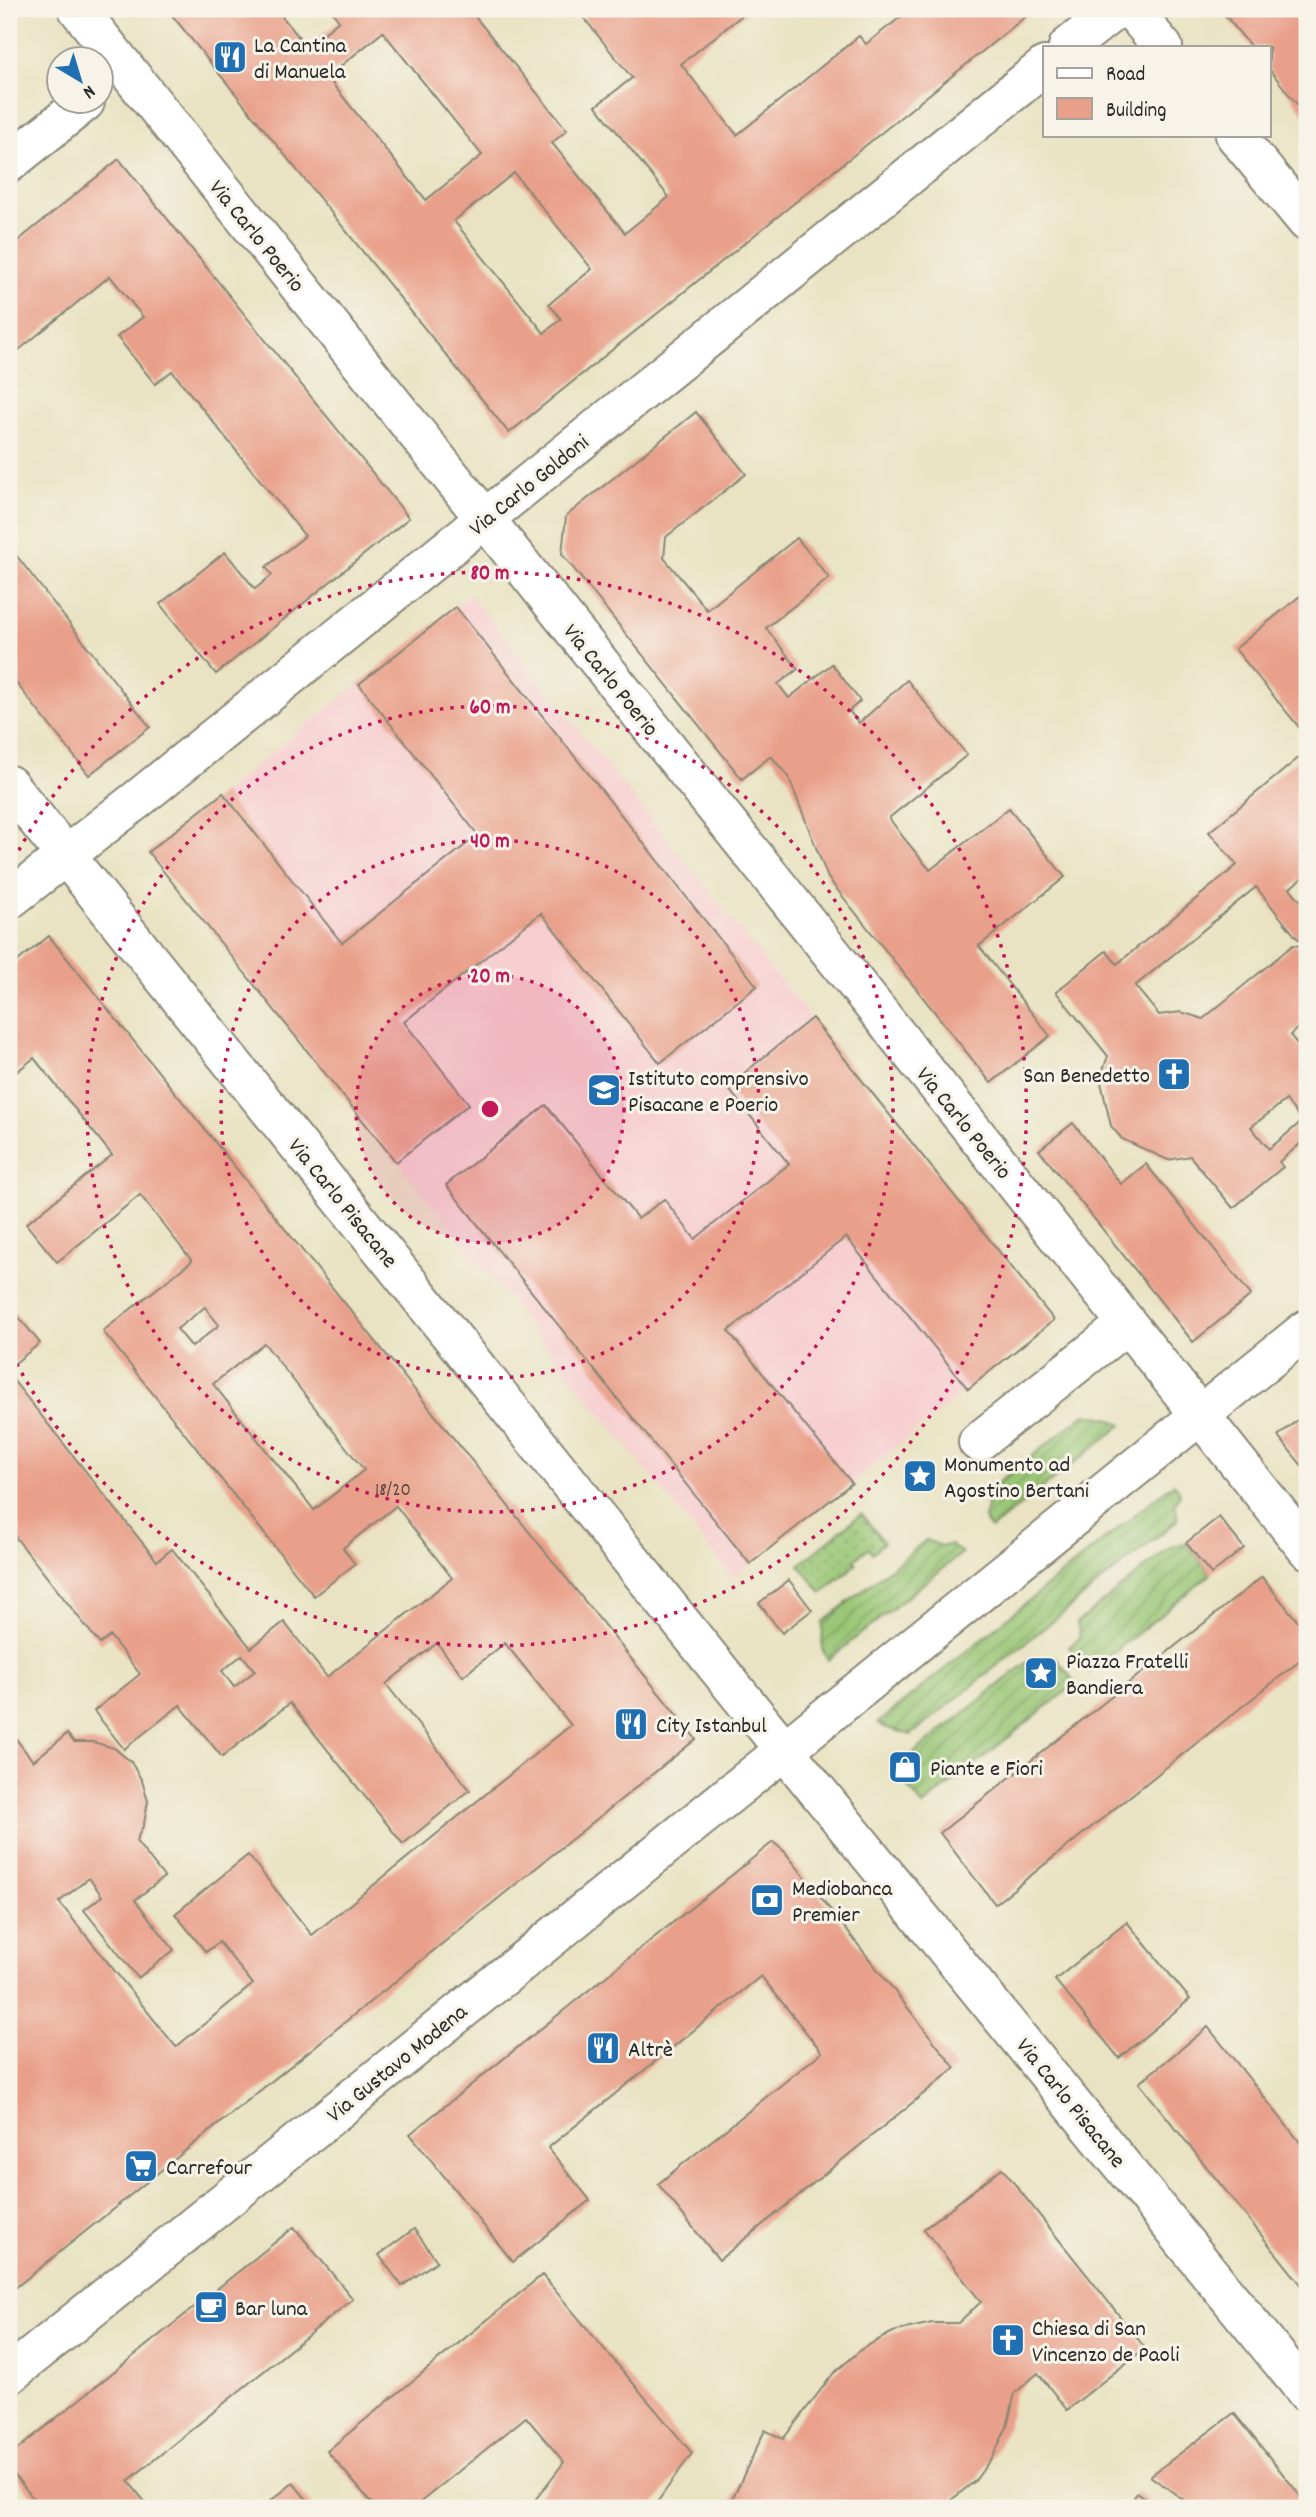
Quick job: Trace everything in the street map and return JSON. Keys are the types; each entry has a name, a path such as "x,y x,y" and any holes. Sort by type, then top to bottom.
{"street":[{"name":"Via Carlo Poerio","path":"78,9 97,46"},
{"path":"1069,46 1116,9"},
{"path":"1131,9 1162,46"},
{"name":"Via Carlo Goldoni","path":"9,900 1043,68"},
{"name":"Via Carlo Poerio","path":"116,81 485,519 1127,1324"},
{"path":"9,163 68,116"},
{"path":"1236,136 1307,222"},
{"name":"Via Carlo Pisacane","path":"9,785 679,1619 1307,2393"},
{"path":"978,1442 1127,1324 1306,1547"},
{"path":"785,1750 1307,1329"},
{"name":"Via Gustavo Modena","path":"9,2375 785,1750"}],"shaded area":[{"name":"Istituto comprensivo Pisacane e Poerio","path":"470,595 1054,1320 733,1578 148,852"}],"green space":[{"path":"1085,1414 1122,1425 991,1529 984,1519 987,1506 985,1493"},
{"path":"1174,1483 1180,1494 1175,1504 1178,1520 911,1735 878,1723"},
{"path":"861,1514 884,1542 872,1553 868,1548 854,1560 857,1564 822,1593 799,1565"},
{"path":"926,1540 941,1546 951,1545 962,1553 828,1660 822,1649 823,1622"},
{"path":"1186,1543 1211,1574 1090,1672 1069,1647 1080,1638 1077,1623 1172,1546"},
{"path":"1055,1657 1076,1683 923,1806 894,1769 1030,1660 1045,1667"}],"building":[{"path":"167,9 276,9 307,47 339,21 330,9 469,9 567,130 552,143 625,233 669,197 596,106 632,78 580,13 586,9 750,9 681,64 737,135 859,36 866,44 911,9 1035,9 509,433","holes":["383,32 482,155 426,200 327,77","514,173 592,269 549,304 561,319 544,333 454,221"]},
{"path":"1220,9 1307,9 1307,117 1270,70 1270,46 1250,46"},
{"path":"119,159 409,518 216,674 160,604 225,552 255,589 272,575 266,567 305,536 172,371 155,384 117,337 143,317 110,276 9,358 9,248"},
{"path":"696,412 746,474 666,537 664,558 707,610 797,538 829,578 766,628 798,669 778,684 789,698 832,664 860,701 849,711 859,723 907,680 967,755 889,818 903,837 930,870 1009,808 1065,877 979,946 1050,1036 991,1083 828,878 789,778 771,756 742,779 562,554 566,516"},
{"path":"9,546 150,727 89,775 9,674"},
{"path":"1300,596 1307,605 1307,737 1235,649"},
{"path":"456,607 757,986 660,1063 541,913 404,1022 469,1104 396,1162 148,852 223,793 342,943 478,835 359,684"},
{"name":"San Benedetto","path":"1307,751 1307,874 1290,888 1307,909 1307,945 1296,937 1256,887 1135,986 1159,1015 1181,1012 1203,1019 1293,945 1307,947 1307,1020 1290,1035 1307,1056 1307,1138 1279,1162 1283,1167 1233,1208 1190,1156 1168,1160 1122,1139 1111,1126 1100,1078 1108,1056 1056,992 1106,951 1117,964 1237,865 1209,832","holes":["1286,1100 1302,1121 1269,1149 1251,1127"]},
{"path":"49,936 696,1739 9,2293 9,1795 14,1791 9,1785 9,1730 33,1761 67,1734 74,1742 93,1742 114,1748 131,1762 142,1781 148,1801 144,1824 136,1841 164,1877 135,1900 174,1950 138,1978 84,1910 102,1896 89,1878 59,1902 176,2047 253,1984 219,1942 206,1952 175,1914 248,1855 312,1935 571,1725 505,1643 463,1676 437,1643 386,1684 470,1790 403,1844 290,1703 222,1757 180,1705 124,1749 94,1711 140,1674 110,1636 100,1644 9,1529 9,1375 157,1561 172,1549 251,1648 284,1622 327,1677 452,1578 396,1506 343,1548 355,1564 314,1596 103,1331 192,1261 140,1195 57,1262 26,1224 112,1155 34,1058 9,1078 9,968","holes":["205,1307 219,1325 192,1347 177,1329","264,1343 364,1470 314,1510 213,1384","242,1655 255,1671 234,1687 222,1671"]},
{"path":"812,1018 1054,1320 968,1389 846,1237 728,1331 852,1483 750,1564 446,1185 546,1105 638,1219 664,1199 695,1239 789,1164 727,1087"},
{"path":"1073,1123 1121,1184 1146,1164 1251,1295 1193,1342 1039,1150"},
{"path":"9,1305 40,1343 9,1368"},
{"path":"1307,1412 1307,1472 1278,1436"},
{"path":"1219,1517 1244,1548 1211,1574 1186,1543"},
{"path":"1262,1577 1307,1633 1307,1655 995,1904 940,1833"},
{"path":"789,1580 812,1610 782,1633 759,1603"},
{"path":"773,1842 785,1852 955,2068 719,2260 658,2184 822,2052 761,1976 548,2148 590,2200 513,2262 410,2134"},
{"path":"1127,1922 1190,1999 1119,2058 1055,1980"},
{"path":"1208,2027 1307,2151 1307,2292 1139,2083"},
{"name":"Chiesa di San Vincenzo de Paoli","path":"1002,2168 1145,2348 1067,2410 1038,2373 1015,2393 1007,2427 994,2454 975,2481 941,2508 728,2508 765,2430 783,2439 833,2374 863,2348 893,2332 932,2323 958,2323 981,2302 924,2229"},
{"path":"294,2227 353,2299 128,2481 150,2508 41,2508 9,2468 9,2456"},
{"path":"414,2229 437,2261 402,2286 379,2255"},
{"path":"542,2275 692,2453 653,2508 529,2508 564,2462 526,2417 413,2508 376,2508 327,2451"},
{"path":"1234,2413 1307,2504 1307,2508 1195,2508 1150,2476"},
{"path":"293,2483 314,2508 262,2508"},
{"path":"1137,2493 1159,2508 1127,2508"}],"place":[{"name":"La Cantina di Manuela","path":"230,57"},
{"name":"San Benedetto","path":"1174,1074"},
{"name":"Istituto comprensivo Pisacane e Poerio","path":"604,1090"},
{"name":"Monumento ad Agostino Bertani","path":"920,1476"},
{"name":"Piazza Fratelli Bandiera","path":"1041,1673"},
{"name":"City Istanbul","path":"631,1724"},
{"name":"Piante e Fiori","path":"905,1767"},
{"name":"Mediobanca Premier","path":"767,1900"},
{"name":"Altrè","path":"603,2048"},
{"name":"Carrefour","path":"141,2166"},
{"name":"Bar luna","path":"211,2307"},
{"name":"Chiesa di San Vincenzo de Paoli","path":"1008,2340"}]}
